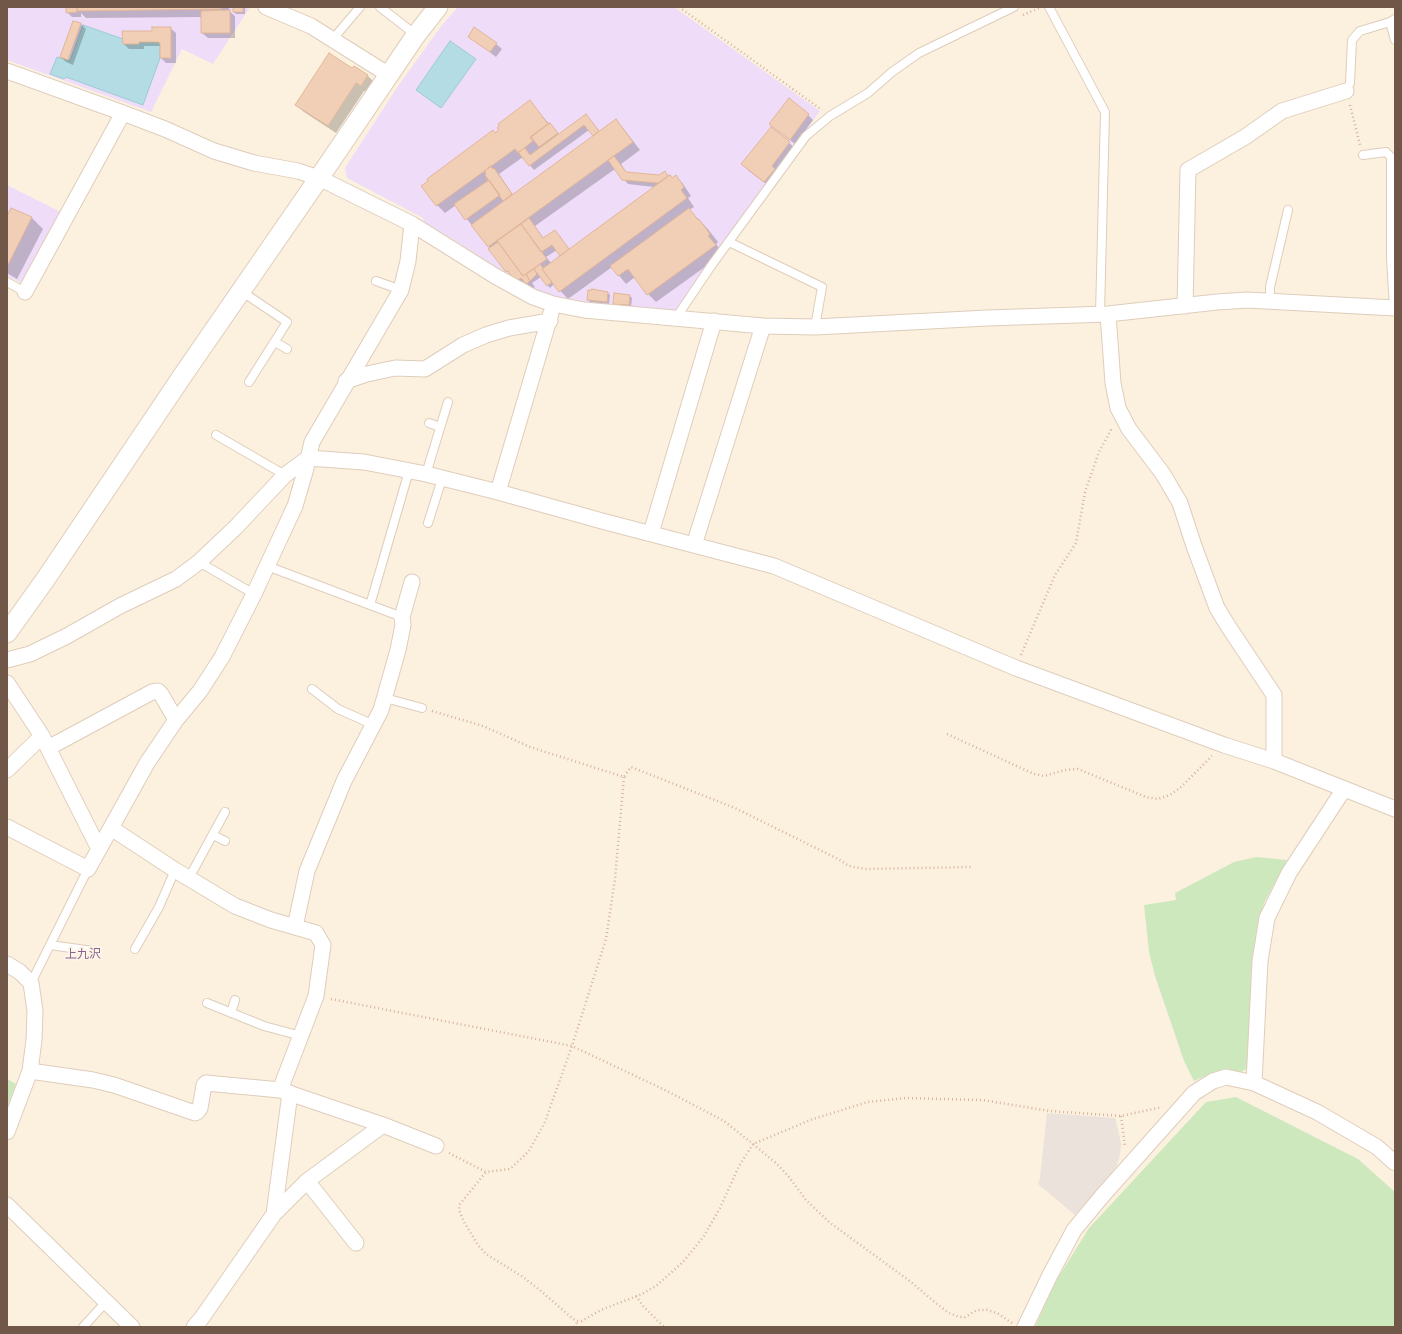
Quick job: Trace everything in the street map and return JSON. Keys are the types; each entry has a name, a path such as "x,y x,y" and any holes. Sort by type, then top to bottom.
{"street":[{"path":"266,7 311,26 389,75"},
{"path":"7,633 41,586 416,34 438,7"},
{"path":"7,71 165,129 214,151 254,163 298,171 319,178 412,224 495,276 533,297 553,304 603,312 763,326 815,327 987,318 1104,314 1232,301 1270,301 1394,308"},
{"path":"1185,306 1188,170 1245,137 1282,111 1346,91"},
{"path":"26,292 123,113"},
{"path":"7,827 88,869 147,763 176,720 200,691 222,658 296,506 312,442 346,381 401,290 408,261 412,224"},
{"path":"498,492 550,321 553,304"},
{"path":"1104,314 1113,383 1120,412 1130,429 1163,474 1180,503 1217,608 1274,695 1274,761"},
{"path":"346,381 367,374 395,368 425,369 463,345 486,335 509,328 550,321"},
{"path":"651,533 714,321"},
{"path":"694,545 763,326"},
{"path":"7,660 30,654 67,636 120,606 176,579 199,562 236,527 285,475 308,458 364,462 426,474 498,492 774,566 1016,668 1224,745 1274,761 1395,809"},
{"path":"296,927 307,872 344,781 381,710 399,644 403,625 402,617 412,582"},
{"path":"7,683 45,742 99,849"},
{"path":"7,770 45,742 152,692 158,691 161,694 176,720"},
{"path":"1254,1083 1260,961 1267,918 1289,873 1344,790"},
{"path":"111,828 175,870 235,906 271,920 316,932 323,945 316,996 301,1036 285,1091 274,1214"},
{"path":"7,964 20,972 31,984 35,1012 34,1040 30,1071 7,1132"},
{"path":"30,1071 114,1085 195,1113 200,1108 204,1085 206,1083 285,1091 383,1124 436,1146"},
{"path":"1025,1327 1074,1230 1103,1195 1194,1093 1213,1081 1226,1077 1254,1083 1317,1112 1377,1148 1395,1163"},
{"path":"194,1327 274,1214 307,1181 383,1124"},
{"path":"307,1181 356,1243"},
{"path":"7,1205 129,1326"}],"lane":[{"path":"332,40 360,7"},
{"path":"380,7 416,34"},
{"path":"676,318 711,266 806,136 830,116 868,93 892,72 919,53 1014,7"},
{"path":"1049,7 1105,112 1104,314"},
{"path":"1346,91 1350,83 1352,40 1360,31 1393,20 1395,40"},
{"path":"1363,155 1386,152 1391,157 1393,194 1391,258 1394,308"},
{"path":"1270,301 1270,287 1288,210"},
{"path":"729,242 822,287 815,327"},
{"path":"376,281 401,290"},
{"path":"7,282 26,292"},
{"path":"240,291 287,322 249,382"},
{"path":"275,342 287,349"},
{"path":"426,474 448,402"},
{"path":"430,423 440,427"},
{"path":"216,436 285,475"},
{"path":"370,605 410,471"},
{"path":"428,523 442,479"},
{"path":"199,562 254,594"},
{"path":"267,566 402,617"},
{"path":"312,689 338,709 374,725"},
{"path":"385,698 422,708"},
{"path":"188,878 225,812"},
{"path":"213,835 225,841"},
{"path":"31,984 88,869"},
{"path":"135,949 159,907 175,870"},
{"path":"50,945 94,951"},
{"path":"231,1012 235,1000"},
{"path":"207,1003 264,1026 301,1036"},
{"path":"83,1327 106,1302"}],"path":[{"path":"679,7 830,116"},
{"path":"1023,15 1042,7"},
{"path":"1346,91 1363,155"},
{"path":"1016,668 1055,575 1076,543 1085,492 1099,452 1120,412"},
{"path":"422,708 483,726 530,747 624,777"},
{"path":"947,734 1034,774 1044,776 1065,770 1078,769 1146,797 1158,799 1170,795 1180,788 1224,745"},
{"path":"436,1146 486,1172 510,1169 529,1151 545,1122 572,1046 606,939 615,879 624,777 631,767 728,805 838,859 848,866 865,869 971,867"},
{"path":"316,996 572,1046 667,1091 724,1121 777,1164 806,1200 829,1222 911,1282 943,1308 959,1317 965,1317 977,1310 987,1310 997,1313 1018,1327"},
{"path":"574,1327 578,1321 582,1321 601,1310 656,1286 669,1275 683,1262 704,1236 720,1208 739,1166 753,1144 813,1120 868,1102 906,1098 982,1100 1050,1111 1121,1116 1186,1102"},
{"path":"1121,1116 1128,1167"},
{"path":"486,1172 460,1204 459,1210 464,1222 478,1245 486,1254 523,1277 578,1321"},
{"path":"636,1296 644,1307 664,1327"}],"shaded area":[{"path":"7,7 250,7 213,64 182,49 151,112 7,60"},
{"path":"458,7 674,7 820,111 675,311 565,300 538,291 508,276 459,243 424,222 423,218 347,178 345,168 396,89 442,25"},
{"path":"7,185 63,213 24,284 7,276"},
{"path":"1047,1113 1115,1118 1121,1144 1117,1165 1075,1215 1038,1184 1040,1178"}],"green space":[{"path":"1256,857 1287,860 1264,903 1258,927 1249,1067 1240,1073 1223,1072 1205,1076 1194,1081 1184,1061 1155,976 1149,952 1144,905 1176,900 1175,893 1234,862"},
{"path":"7,1079 16,1084 7,1108"},
{"path":"1236,1097 1358,1159 1395,1192 1395,1327 1035,1327 1056,1281 1089,1228 1206,1102"}],"water":[{"path":"83,25 123,39 123,44 139,44 139,42 160,43 160,58 143,105 66,77 64,79 50,74 57,57 70,61"},
{"path":"450,41 476,59 441,108 416,90"}],"building":[{"path":"66,7 77,7 77,12 66,13"},
{"path":"77,7 221,7 221,9 77,11"},
{"path":"233,7 243,7 243,12 233,12"},
{"path":"230,10 230,33 201,33 201,11"},
{"path":"73,21 81,23 68,60 60,57"},
{"path":"152,27 171,27 171,58 160,58 159,42 123,44 122,31 152,31"},
{"path":"474,27 497,43 490,52 468,37"},
{"path":"329,53 352,68 354,66 368,75 361,86 356,83 328,126 295,105"},
{"path":"789,98 809,114 790,140 769,124"},
{"path":"530,100 548,124 530,137 533,141 518,153 515,149 436,206 421,186 428,181 427,179 493,130 495,133 499,130 497,128 499,126 498,124"},
{"path":"586,114 599,131 593,136 584,125 529,166 518,152 525,148 530,155"},
{"path":"616,119 633,142 488,247 471,225"},
{"path":"550,123 558,133 539,147 531,137"},
{"path":"771,127 790,142 772,166 775,169 764,182 741,164"},
{"path":"614,156 626,172 659,175 665,171 668,176 658,183 622,180 608,160"},
{"path":"490,166 493,169 494,168 512,194 503,201 485,175 485,171"},
{"path":"670,175 672,178 676,175 684,187 681,190 687,198 559,292 542,269"},
{"path":"489,180 500,195 465,220 454,204"},
{"path":"11,208 32,217 7,267 7,216"},
{"path":"689,208 710,234 708,236 716,245 647,295 628,269 618,276 610,266"},
{"path":"529,218 543,238 555,230 569,249 560,256 552,245 541,252 521,224"},
{"path":"521,224 547,259 523,276 497,241"},
{"path":"498,242 523,276 526,274 530,281 526,284 521,278 518,280 510,275 508,271 506,272 488,249"},
{"path":"540,264 552,282 547,286 534,269"},
{"path":"534,269 537,274 530,281 526,274"},
{"path":"592,289 608,292 607,302 587,300 588,290"},
{"path":"614,293 630,295 629,305 613,304"}],"district":[{"name":"上九沢","path":"83,954"}]}
